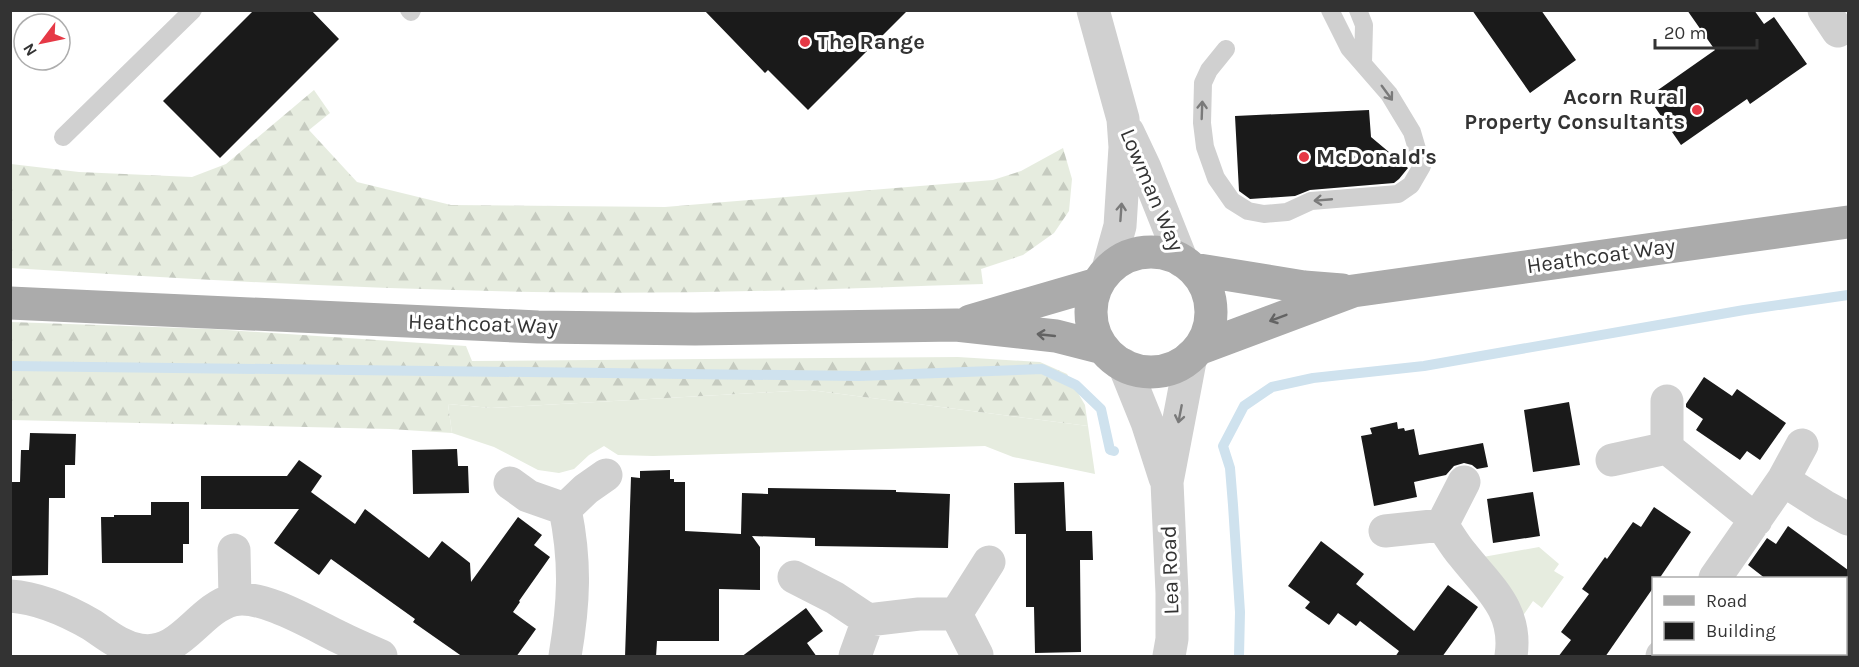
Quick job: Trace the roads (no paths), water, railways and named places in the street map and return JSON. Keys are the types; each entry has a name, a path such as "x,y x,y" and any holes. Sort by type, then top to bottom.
{"main road":[{"name":"Heathcoat Way","path":"1187,265 1304,287 1353,291 1848,222"},
{"path":"1144,252 1164,253 1187,265 1203,283 1210,299 1211,317 1206,334 1194,353 1176,366 1158,371 1141,371 1113,356 1095,333 1091,317 1092,300 1103,277 1124,258 1144,252"},
{"name":"Heathcoat Way","path":"956,325 1103,277"},
{"name":"Heathcoat Way","path":"1194,353 1353,291"},
{"name":"Heathcoat Way","path":"10,303 538,327 695,329 956,325 1056,336 1113,356"}],"street":[{"name":"Lowman Way","path":"1093,10 1123,119 1187,265"},
{"name":"Lowman Way","path":"1103,277 1120,226 1125,147 1123,119"},
{"name":"Lea Road","path":"1169,657 1172,639 1172,593 1167,482 1194,353"},
{"name":"Lea Road","path":"1113,356 1147,422 1167,482"},
{"path":"1667,401 1667,448"},
{"path":"1716,577 1783,480 1802,445"},
{"path":"1612,460 1667,448"},
{"path":"1667,448 1756,520"},
{"path":"565,509 586,489 606,475"},
{"path":"1783,480 1848,519"},
{"path":"1442,525 1464,482"},
{"path":"510,483 528,496 565,509"},
{"path":"565,509 571,538 574,580 565,657"},
{"path":"1385,531 1442,525"},
{"path":"1442,525 1463,555 1501,601 1513,643 1511,657"},
{"path":"234,550 235,599"},
{"path":"956,614 989,562"},
{"path":"794,577 835,598 868,620 919,614 956,614"},
{"path":"10,596 44,603 67,612 118,643 138,650 153,651 171,645 215,607 235,599 261,601 287,611 381,657"},
{"path":"956,614 977,655"},
{"path":"855,657 868,620"}],"lane":[{"path":"63,137 193,10"},
{"path":"1226,49 1209,70 1203,83 1202,123 1204,147 1216,178 1232,201 1248,211 1264,214 1287,212 1311,201 1398,194 1411,185 1422,166 1412,132 1389,94 1349,48 1330,10"},
{"path":"1358,10 1364,25 1363,63"}],"waterway":[{"path":"1239,656 1240,612 1233,505 1230,468 1223,446 1244,406 1272,387 1313,378 1424,366 1744,310 1848,295"},
{"path":"10,366 859,376 1042,369 1076,385 1101,409 1110,450 1114,451"}],"place":[{"name":"The Range","path":"805,42"},
{"name":"Acorn Rural Property Consultants","path":"1697,110"},
{"name":"McDonald's","path":"1304,157"}]}
